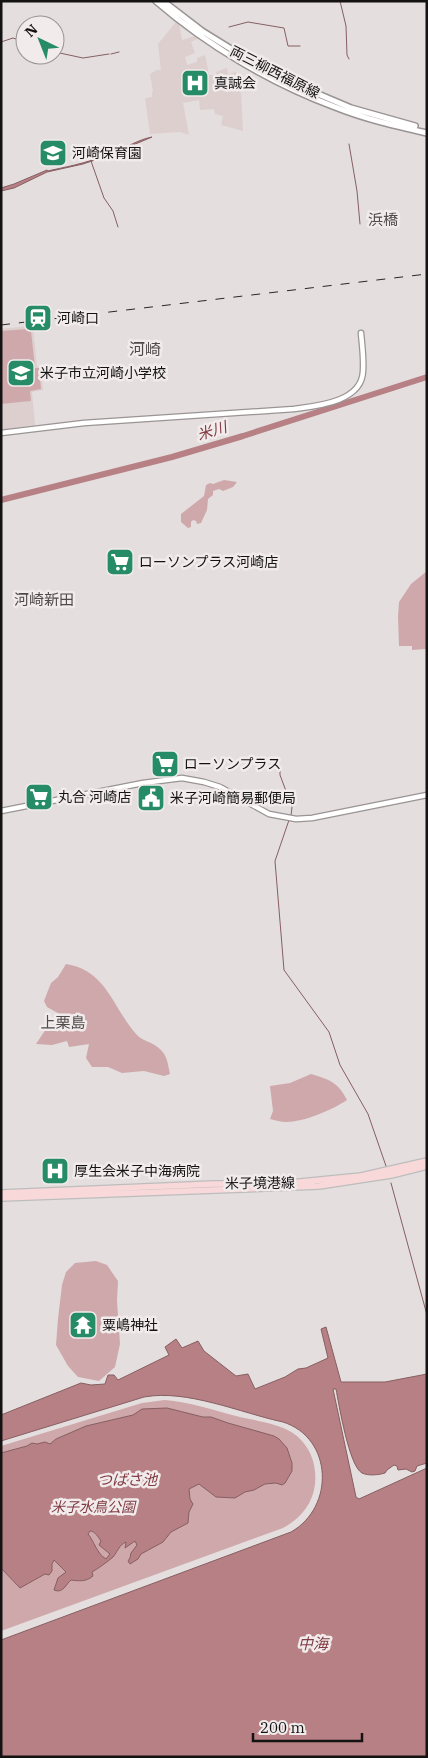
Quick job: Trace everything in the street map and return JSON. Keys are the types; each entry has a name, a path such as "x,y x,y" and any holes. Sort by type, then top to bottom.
{"main road":[{"name":"両三柳西福原線","path":"156,1 216,46 286,85 336,108 427,131"},
{"name":"両三柳西福原線","path":"163,1 196,27 232,51 281,79 351,108 427,131"},
{"name":"米子境港線","path":"1,1193 214,1184 280,1184 361,1176 427,1161"},
{"name":"米子境港線","path":"1,1198 319,1186 391,1175 427,1166"}],"street":[{"path":"1,432 84,423 294,409 321,404 349,395 359,384 364,372 361,332"},
{"path":"1,811 143,783 182,778 220,787 269,814 296,819 321,816 427,795"}],"shaded area":[{"name":"真誠会","path":"176,22 179,24 182,40 195,36 199,38 191,42 195,53 185,57 187,65 197,62 197,58 205,55 209,75 217,75 216,72 227,68 228,74 236,72 241,93 243,131 221,125 223,116 215,114 214,109 200,110 199,100 183,103 189,135 180,132 150,134 145,98 152,97 153,91 150,74 161,70 158,44"},
{"name":"米子市立河崎小学校","path":"29,326 33,328 37,366 41,367 43,390 32,392 35,425 1,430 1,329"}],"green space":[{"name":"米子市立河崎小学校","path":"28,329 31,331 35,368 39,368 41,389 30,391 31,401 1,404 1,331"},
{"path":"224,480 237,482 233,487 223,491 219,489 213,491 213,495 208,499 207,510 201,523 197,524 193,520 191,527 188,528 181,522 181,514 204,496 206,485"},
{"path":"427,571 427,668 426,649 412,650 412,646 399,646 398,617 399,602 411,584"},
{"path":"66,964 80,968 100,982 137,1035 163,1052 167,1059 170,1074 164,1076 144,1071 122,1073 108,1067 92,1067 86,1058 89,1044 69,1047 67,1041 52,1045 36,1044 48,1026 62,1031 65,1017 47,1007 44,1001 51,983 58,977"},
{"path":"311,1074 333,1082 347,1100 334,1108 301,1120 286,1122 270,1119 273,1111 270,1086 290,1083"},
{"path":"96,1261 107,1265 118,1281 117,1301 120,1344 115,1367 99,1381 78,1377 68,1366 56,1345 62,1285 66,1272 75,1263"},
{"name":"つばさ池","path":"165,1400 192,1404 268,1423 283,1428 297,1436 306,1446 312,1458 315,1471 314,1491 305,1510 283,1528 1,1631 1,1446 142,1403"}],"water":[{"path":"152,137 107,156 83,164 47,172 14,188 1,191 1,188 47,170 90,161"},
{"name":"中海","path":"326,1327 341,1382 385,1382 427,1374 427,1463 417,1466 415,1471 412,1472 406,1469 398,1470 397,1466 394,1465 385,1473 370,1475 362,1473 357,1468 345,1434 336,1389 333,1389 356,1497 359,1499 427,1468 427,1757 1,1757 1,1640 291,1532 305,1521 315,1507 321,1490 322,1474 319,1457 312,1442 300,1430 283,1422 196,1399 161,1395 144,1397 1,1441 1,1415 81,1383 91,1385 105,1384 108,1375 114,1375 118,1380 169,1355 165,1347 176,1339 182,1348 198,1341 204,1351 236,1376 248,1374 255,1389 285,1377 298,1369 306,1368 328,1358 321,1329"},
{"name":"つばさ池","path":"167,1408 203,1417 211,1417 274,1436 287,1448 292,1463 292,1471 282,1485 276,1483 265,1484 235,1498 216,1497 199,1484 189,1489 190,1499 193,1504 189,1512 188,1523 171,1532 163,1542 141,1554 138,1559 130,1564 128,1561 137,1545 135,1541 125,1548 126,1542 122,1545 113,1557 92,1572 93,1576 80,1581 71,1580 60,1591 54,1590 58,1578 66,1572 54,1560 52,1571 49,1575 45,1574 20,1588 1,1568 1,1453 32,1443 45,1442 50,1444 56,1439 86,1426 133,1415 142,1409","holes":["92,1531 101,1541 99,1545 110,1554 106,1559 100,1554 88,1534"]}],"waterway":[{"path":"340,1 346,26 347,55 349,59"},
{"path":"229,27 248,22 284,28 288,46 300,46"},
{"path":"1,42 15,39"},
{"path":"111,54 119,52"},
{"path":"65,54 83,58 109,54"},
{"path":"349,144 357,191 360,224"},
{"path":"91,161 104,198 113,211 118,227"},
{"name":"米川","path":"1,500 172,457 427,377"},
{"path":"280,770 280,775 292,807 291,816"},
{"path":"289,820 275,861 284,970 329,1032 340,1065 368,1114 386,1166"},
{"path":"391,1183 427,1315"}],"railway":[{"path":"1,325 427,274"}],"place":[{"name":"真誠会","path":"195,83"},
{"name":"河崎保育園","path":"53,153"},
{"name":"河崎口","path":"38,318"},
{"name":"米子市立河崎小学校","path":"21,373"},
{"name":"ローソンプラス河崎店","path":"120,562"},
{"name":"ローソンプラス","path":"165,764"},
{"name":"丸合 河崎店","path":"39,797"},
{"name":"米子河崎簡易郵便局","path":"151,798"},
{"name":"厚生会米子中海病院","path":"55,1171"},
{"name":"粟嶋神社","path":"83,1325"}],"district":[{"name":"浜橋","path":"383,220"},
{"name":"河崎","path":"145,349"},
{"name":"河崎新田","path":"44,600"},
{"name":"上栗島","path":"63,1023"}],"park label":[{"name":"米子水鳥公園","path":"93,1507"}]}
